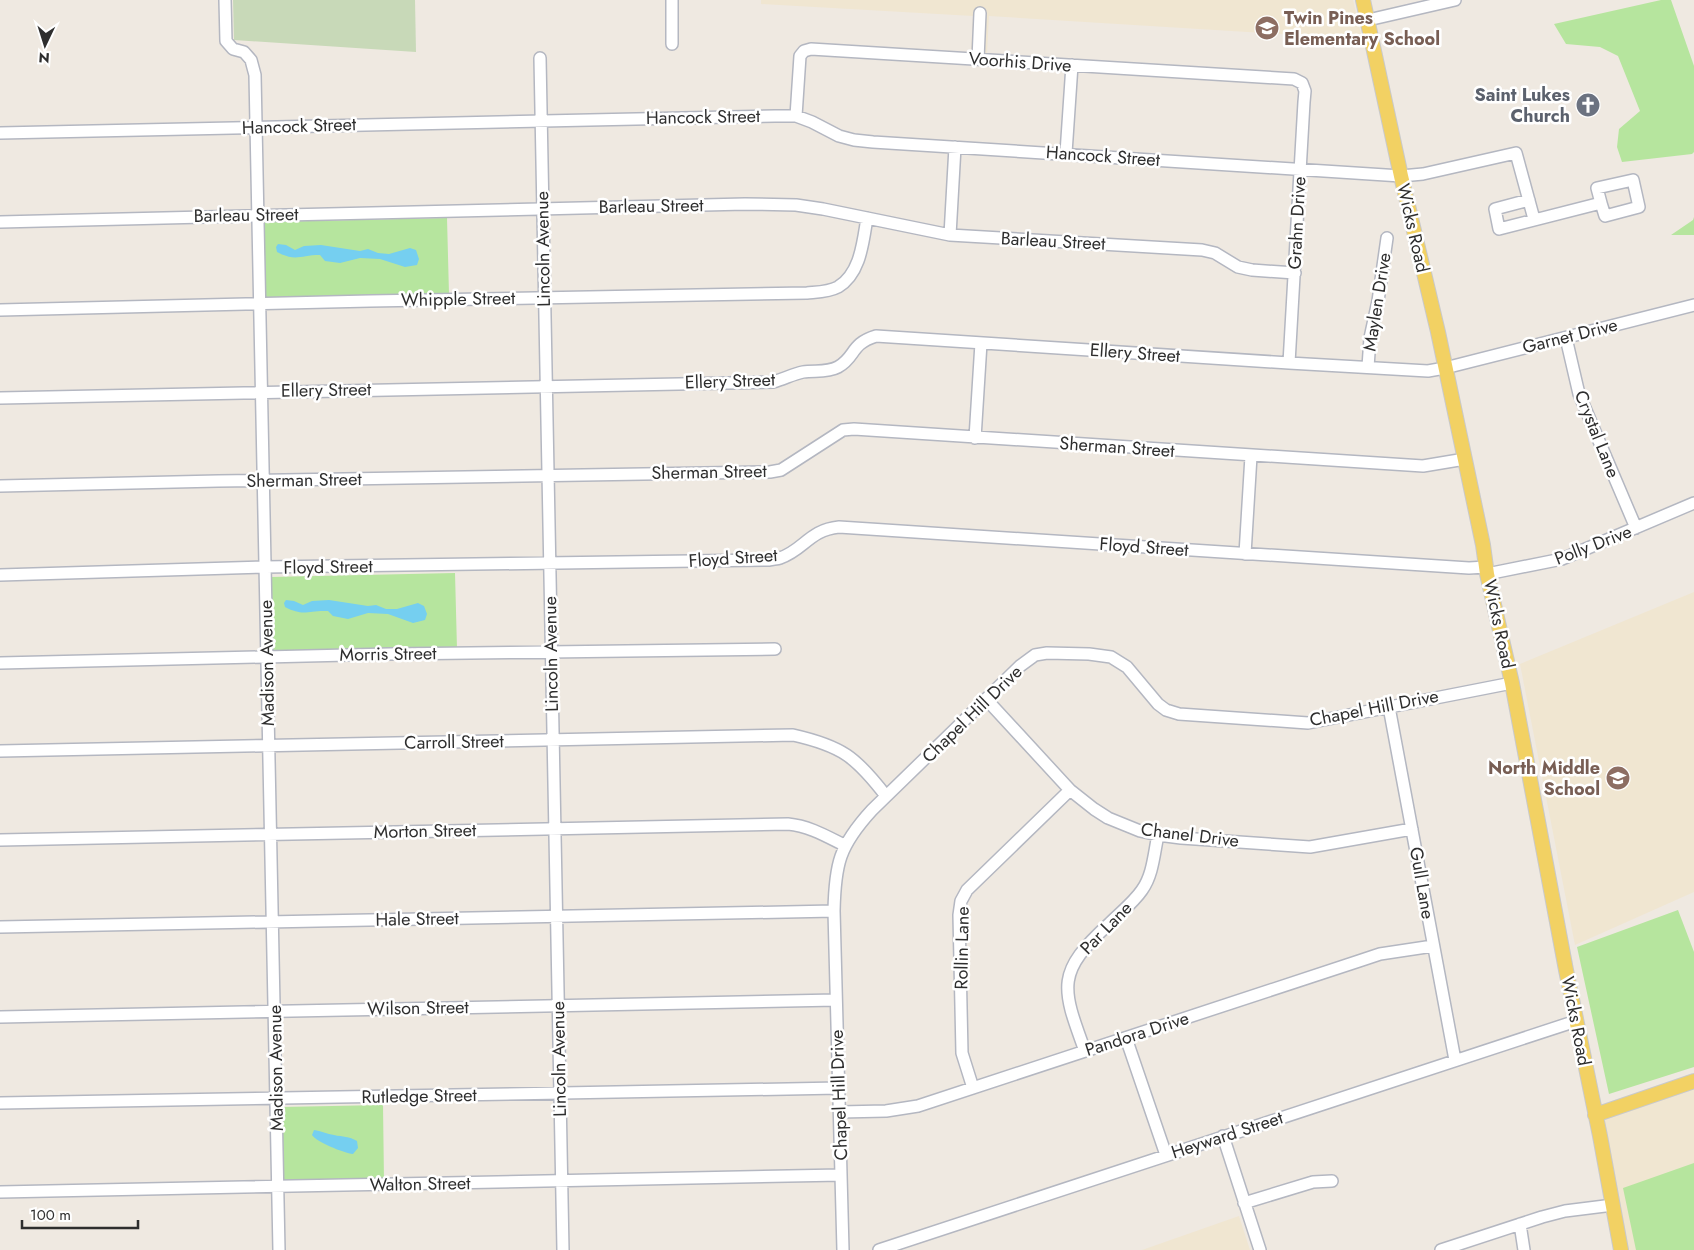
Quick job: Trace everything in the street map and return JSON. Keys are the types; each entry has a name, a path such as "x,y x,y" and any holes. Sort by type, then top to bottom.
{"main road":[{"name":"Wicks Road","path":"1363,0 1465,459 1512,683 1621,1250"},
{"path":"1595,1115 1694,1082"}],"street":[{"name":"Madison Avenue","path":"225,0 226,41 233,49 244,52 251,60 255,75 262,481 272,833 279,1250"},
{"path":"672,0 672,44"},
{"path":"1368,20 1455,0"},
{"path":"978,60 980,13"},
{"name":"Voorhis Drive","path":"796,116 800,56 804,51 811,49 1294,79 1302,83"},
{"name":"Lincoln Avenue","path":"540,58 563,1250"},
{"path":"1066,154 1072,65"},
{"name":"Grahn Drive","path":"1290,363 1305,91 1302,83"},
{"name":"Hancock Street","path":"0,133 796,116 839,136 854,140 1401,176 1423,174 1516,153 1529,200"},
{"path":"950,235 955,147"},
{"path":"1534,220 1529,200 1495,209 1499,229 1534,220 1601,202"},
{"name":"Barleau Street","path":"0,222 772,204 823,209 950,235 1202,250 1215,253 1238,267 1252,270 1295,272"},
{"name":"Whipple Street","path":"0,310 259,303 807,293 837,287 848,278 856,265 867,218"},
{"name":"Maylen Drive","path":"1368,367 1370,338 1378,301 1387,238"},
{"name":"Garnet Drive","path":"1445,368 1694,304"},
{"name":"Ellery Street","path":"0,398 773,382 802,372 836,369 845,362 857,346 865,340 876,336 1290,363 1428,370 1445,368"},
{"name":"Crystal Lane","path":"1566,338 1579,394 1636,528"},
{"path":"975,438 981,343"},
{"name":"Sherman Street","path":"0,486 770,472 781,470 843,430 854,429 1423,466 1465,459"},
{"path":"1245,554 1251,456"},
{"name":"Polly Drive","path":"1487,570 1562,559 1694,503"},
{"name":"Floyd Street","path":"0,575 265,568 768,560 780,558 819,531 839,527 1487,570"},
{"name":"Morris Street","path":"0,663 267,656 775,649"},
{"name":"Chapel Hill Drive","path":"843,1250 834,911 834,882 838,862 844,845 860,823 1020,666 1035,656 1047,653 1088,654 1111,657 1127,667 1158,704 1166,710 1179,714 1308,723 1512,683"},
{"name":"Chanel Drive","path":"987,700 1070,790 1094,809 1125,826 1158,835 1310,847 1412,829"},
{"name":"Gull Lane","path":"1389,707 1455,1060"},
{"name":"Carroll Street","path":"0,751 794,736 822,742 838,748 851,757 871,777 886,796"},
{"name":"Rollin Lane","path":"972,1088 962,1053 959,915 961,900 982,873 1070,790"},
{"name":"Morton Street","path":"0,840 788,824 801,825 844,845"},
{"name":"Par Lane","path":"1086,1051 1070,1006 1067,990 1070,973 1077,956 1089,942 1142,890 1150,874 1158,835"},
{"name":"Hale Street","path":"0,927 834,911"},
{"name":"Pandora Drive","path":"840,1112 902,1110 918,1106 1373,956 1411,948 1433,946"},
{"name":"Wilson Street","path":"0,1017 836,1000"},
{"name":"Heyward Street","path":"879,1250 1576,1021"},
{"path":"1126,1038 1166,1155"},
{"name":"Rutledge Street","path":"0,1103 839,1088"},
{"path":"1223,1136 1260,1250"},
{"name":"Walton Street","path":"0,1192 841,1175"},
{"path":"1244,1203 1312,1182 1332,1181"},
{"path":"1440,1250 1564,1211 1613,1205"},
{"path":"1520,1224 1524,1250"}],"shaded area":[{"name":"Twin Pines Elementary School","path":"761,0 1353,0 1362,39 989,16 987,53 971,52 973,16 761,4"},
{"name":"North Middle School","path":"1694,592 1694,892 1575,945 1520,664"},
{"path":"1694,1083 1694,1250 1616,1250 1592,1118"},
{"path":"1239,1216 1250,1250 1142,1250"}],"green space":[{"path":"233,0 415,0 416,52 234,40"},
{"path":"1661,0 1671,0 1694,66 1694,152 1692,154 1622,162 1617,147 1619,129 1640,111 1618,56 1600,47 1566,44 1554,24"},
{"path":"1694,217 1694,235 1671,235 1693,220"},
{"path":"447,218 449,294 264,298 263,222"},
{"path":"455,573 457,649 272,653 271,577"},
{"path":"1678,910 1694,952 1694,1067 1609,1094 1577,947"},
{"path":"383,1105 384,1181 283,1182 281,1107"},
{"path":"1694,1163 1694,1250 1636,1250 1623,1188"}],"water":[{"path":"278,244 286,245 295,250 304,246 321,245 360,251 368,249 378,253 389,254 410,248 416,250 419,259 417,265 405,267 380,259 360,258 340,263 325,261 320,255 289,257 277,252 276,247"},
{"path":"286,600 303,605 312,601 329,600 368,606 376,605 386,609 397,609 418,603 424,606 427,614 425,620 413,623 388,614 368,613 348,619 333,616 328,611 297,612 285,607 284,603"},
{"path":"314,1130 351,1138 357,1141 358,1148 353,1154 343,1152 315,1138 312,1135"}],"place":[{"name":"Twin Pines Elementary School","path":"1267,28"},
{"name":"Saint Lukes Church","path":"1588,105"},
{"name":"North Middle School","path":"1618,778"}]}
